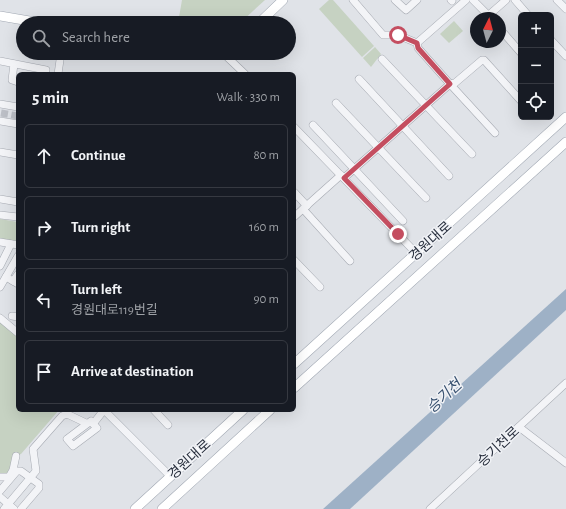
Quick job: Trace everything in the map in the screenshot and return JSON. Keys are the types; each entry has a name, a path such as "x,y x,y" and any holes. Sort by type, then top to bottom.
{"main road":[{"path":"267,16 284,0"},
{"path":"0,16 16,19"},
{"name":"경원대로","path":"296,362 566,117"},
{"name":"경원대로","path":"296,386 566,142"},
{"path":"416,254 428,266"},
{"name":"경원대로","path":"135,509 241,412"},
{"name":"경원대로","path":"162,509 268,412"}],"street":[{"path":"353,0 384,35 398,35 417,43"},
{"path":"395,0 406,10 416,0"},
{"path":"417,43 466,0"},
{"path":"473,0 485,12"},
{"path":"494,12 506,0"},
{"path":"515,0 525,12"},
{"path":"557,0 566,9"},
{"path":"506,37 518,50"},
{"path":"417,43 418,48 495,133"},
{"path":"554,43 566,56"},
{"path":"382,59 472,154"},
{"path":"58,72 61,60"},
{"path":"230,60 242,72"},
{"path":"296,215 355,169 450,84 455,83 484,60 518,98"},
{"path":"0,61 46,70 46,72"},
{"path":"14,64 12,80 16,81"},
{"path":"359,79 449,176"},
{"path":"336,103 426,198"},
{"path":"0,104 16,107"},
{"path":"0,121 16,124"},
{"path":"313,125 403,221"},
{"path":"296,129 416,254"},
{"path":"0,152 16,155"},
{"path":"296,195 350,261"},
{"path":"0,199 16,202"},
{"path":"0,215 16,218"},
{"path":"0,242 14,245"},
{"path":"0,266 2,257 14,245"},
{"path":"0,287 16,260"},
{"path":"296,262 320,287"},
{"path":"6,277 15,282"},
{"path":"0,318 16,331"},
{"name":"승기천로","path":"430,509 566,383"},
{"path":"6,506 36,471 33,449 62,416 67,414 90,424 102,412"},
{"path":"106,412 170,476"},
{"path":"156,412 168,425"},
{"path":"519,427 566,463"},
{"path":"0,477 9,477 13,470 16,456"},
{"path":"0,491 17,471 21,471 39,484 39,488 21,509"},
{"path":"0,497 6,506 14,509"}],"green space":[{"path":"182,0 265,0 248,16 179,16"},
{"path":"329,0 333,0 374,46 362,57 319,9"},
{"path":"454,21 463,31 449,43 440,34"},
{"path":"375,47 381,54 371,67 363,58"},
{"path":"0,219 16,222 16,243 0,242"},
{"path":"0,318 16,332 16,412 57,412 21,454 16,456 9,477 0,477"}],"water":[{"path":"566,289 566,310 350,509 323,509"}],"tunnel":[{"path":"1,113 16,116"}],"route":[{"path":"398,35 417,43 418,48 450,84 344,178 398,234"}],"water label":[{"name":"승기천","path":"444,396"}]}
